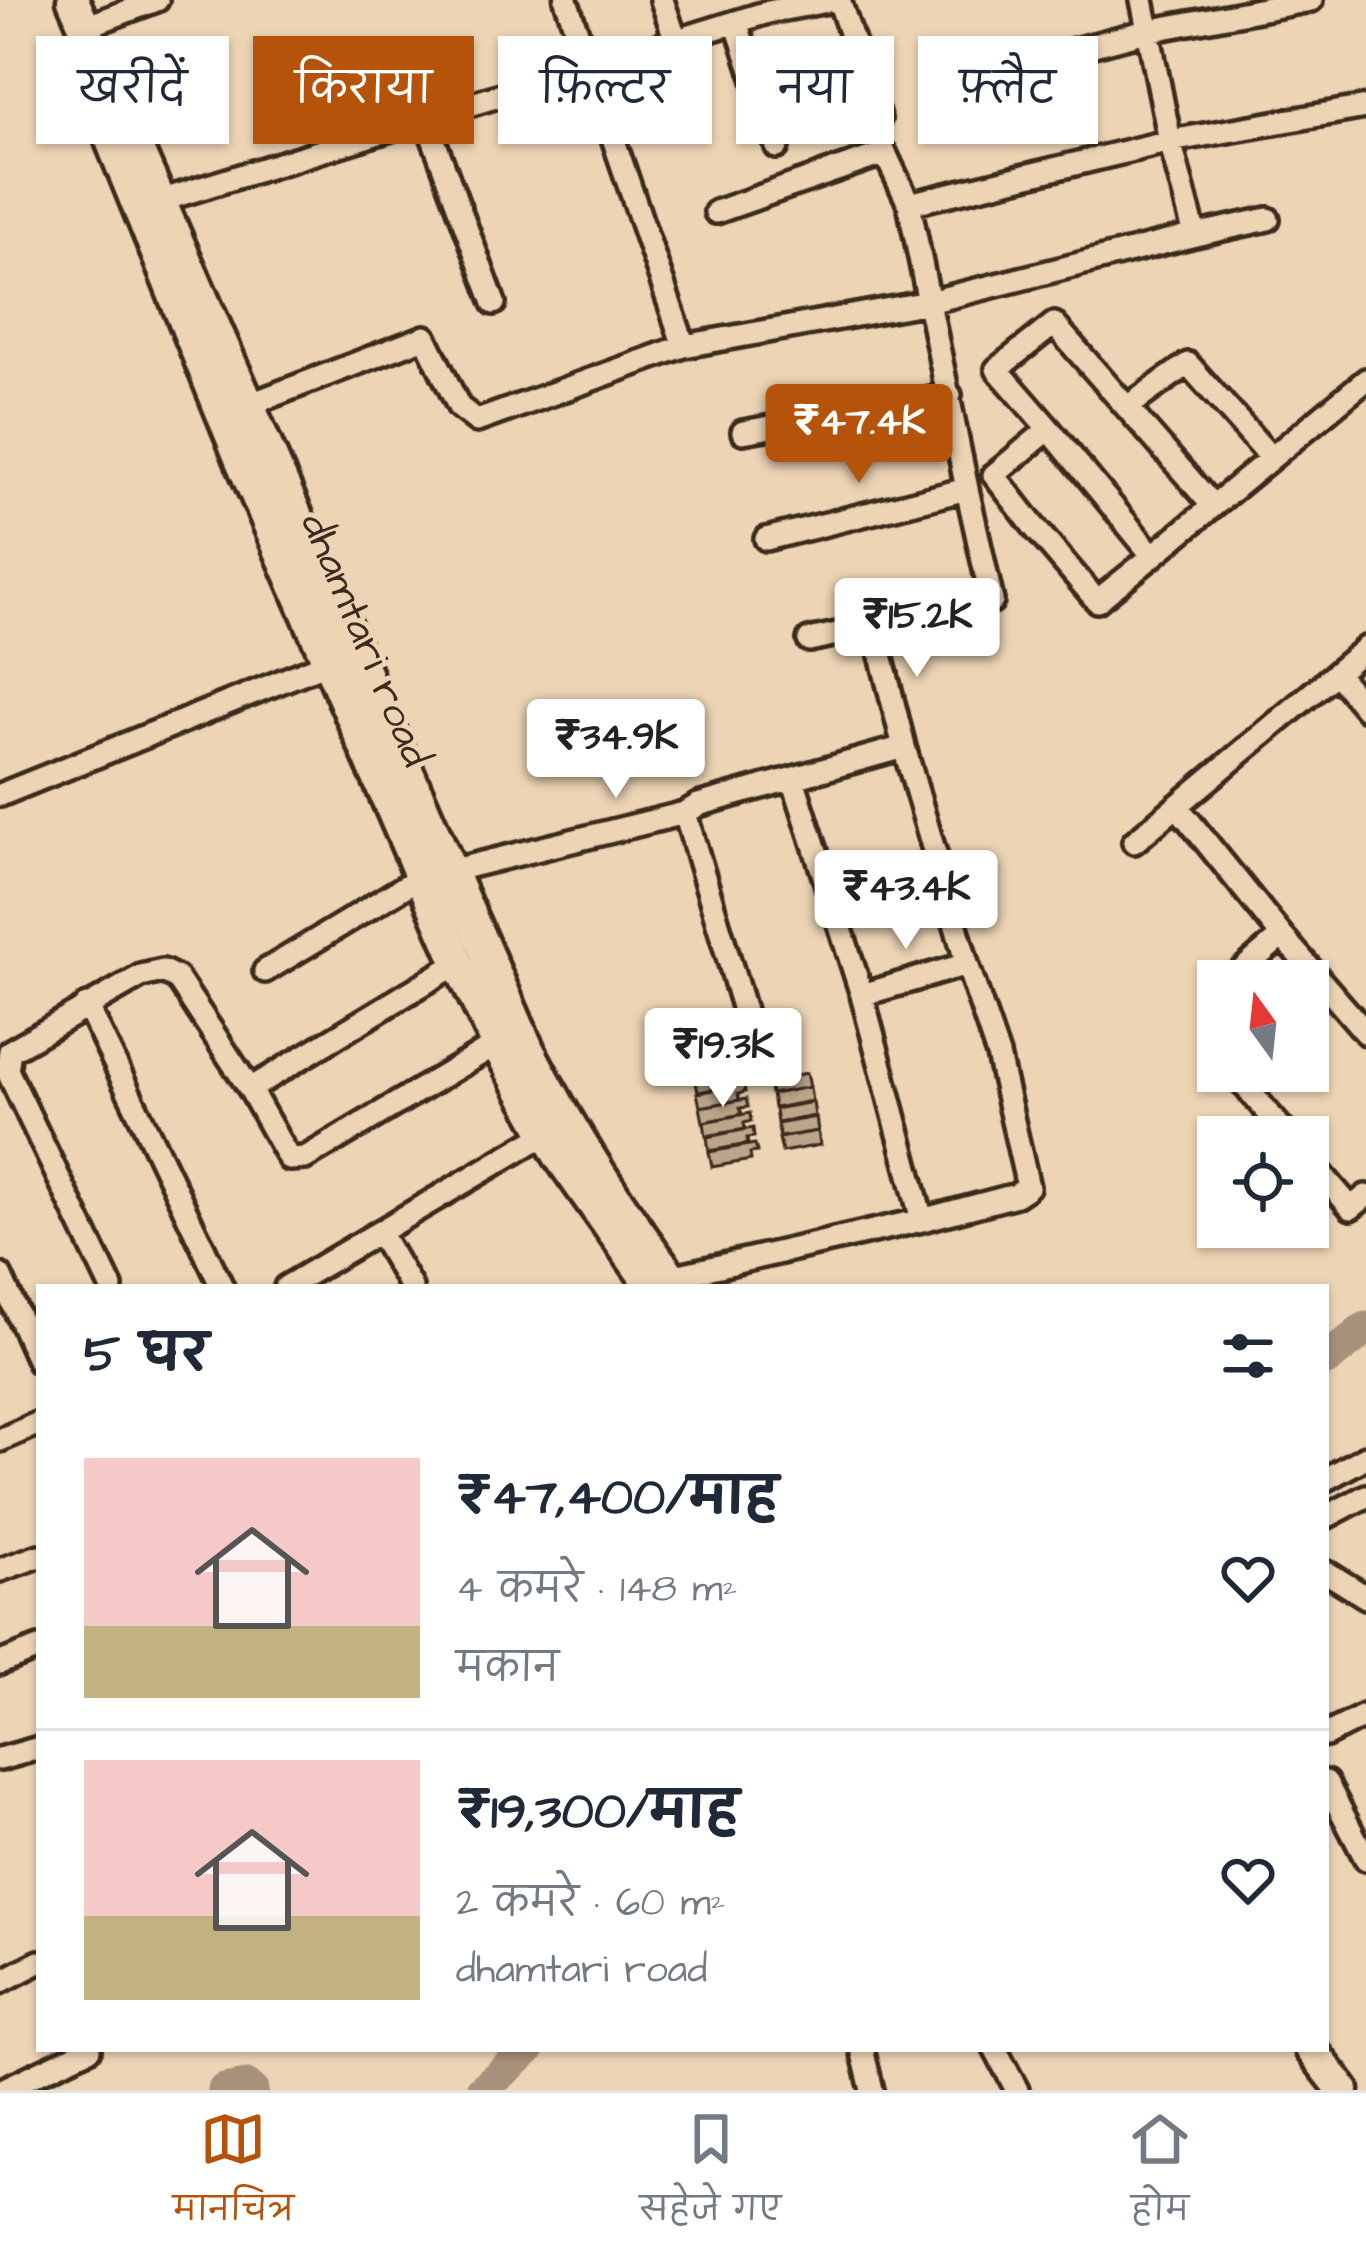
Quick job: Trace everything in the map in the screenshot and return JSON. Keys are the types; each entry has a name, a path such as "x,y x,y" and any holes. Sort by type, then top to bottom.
{"main road":[{"name":"dhamtari road","path":"55,0 240,458 342,657"},
{"path":"79,13 248,406 342,657 436,875 529,1051 556,1128"},
{"path":"436,875 458,963 496,1044 556,1128 602,1180 667,1284"},
{"path":"1289,2052 1318,2090"},
{"path":"1313,2052 1343,2090"}],"street":[{"path":"79,13 158,0"},
{"path":"566,0 579,36"},
{"path":"662,0 674,36"},
{"path":"692,36 736,22 765,6 836,0 849,36"},
{"path":"1142,0 1170,141 1195,235"},
{"path":"1098,44 1311,0"},
{"path":"736,22 777,146"},
{"path":"909,204 1170,141 1366,107"},
{"path":"160,201 343,144"},
{"path":"436,144 494,303"},
{"path":"616,144 684,346"},
{"path":"716,212 885,153 909,204 992,601 809,640"},
{"path":"248,406 425,337 460,407 477,421 684,346 929,302 1268,219"},
{"path":"1153,556 997,369 1054,323 1213,506"},
{"path":"1127,407 1189,364 1271,458"},
{"path":"1049,429 994,475 1097,601 1366,380"},
{"path":"743,432 950,395"},
{"path":"766,539 967,489"},
{"path":"667,1284 1016,1195 1028,1187 998,1055 904,747 874,627"},
{"path":"1134,842 1366,648"},
{"path":"0,795 342,657"},
{"path":"1336,673 1366,709"},
{"path":"265,971 436,875 685,813 698,805 904,747"},
{"path":"794,779 862,995 922,1220"},
{"path":"1178,806 1366,1033"},
{"path":"685,813 746,1017"},
{"path":"1254,960 1282,936"},
{"path":"250,1089 458,963"},
{"path":"862,995 967,964"},
{"path":"110,1284 7,1070 10,1051 141,976 163,971 177,979 250,1089 289,1159 305,1158 496,1044"},
{"path":"87,1005 221,1284"},
{"path":"1250,1092 1271,1116"},
{"path":"317,1279 380,1232 556,1128"},
{"path":"1329,1177 1359,1202 1366,1227"},
{"path":"380,1232 409,1284"},
{"path":"0,1275 36,1355"},
{"path":"0,1440 36,1424"},
{"path":"1329,1477 1366,1457"},
{"path":"1329,1515 1366,1496"},
{"path":"0,1570 36,1557"},
{"path":"1329,1574 1366,1597"},
{"path":"0,1663 36,1649"},
{"path":"1329,1734 1366,1715"},
{"path":"0,1759 36,1749"},
{"path":"1329,1788 1366,1859"},
{"path":"0,1982 36,1964"},
{"path":"2,2090 83,2052"},
{"path":"863,2052 872,2090"},
{"path":"997,2052 1017,2090"}],"building":[{"path":"731,1019 735,1036 688,1046 684,1027"},
{"path":"736,1038 737,1047 729,1048 731,1054 692,1062 690,1047"},
{"path":"738,1053 740,1062 732,1063 733,1069 695,1076 692,1062"},
{"path":"741,1069 743,1077 735,1079 736,1085 698,1092 695,1078"},
{"path":"807,1073 810,1087 771,1094 769,1080"},
{"path":"744,1084 739,1100 700,1107 697,1093"},
{"path":"810,1087 812,1101 774,1108 772,1094"},
{"path":"746,1099 748,1107 740,1108 742,1114 703,1122 700,1107"},
{"path":"813,1102 815,1116 777,1123 775,1109"},
{"path":"750,1113 745,1129 706,1136 704,1122"},
{"path":"816,1117 818,1131 780,1137 777,1124"},
{"path":"753,1128 754,1137 747,1138 748,1144 709,1151 707,1137"},
{"path":"818,1131 820,1145 782,1152 779,1138"},
{"path":"755,1144 757,1152 750,1153 751,1160 712,1167 709,1152"}],"waterway":[{"path":"1329,1358 1366,1328"},
{"path":"482,2090 526,2052"},
{"path":"224,2090 247,2086 252,2090"}]}
